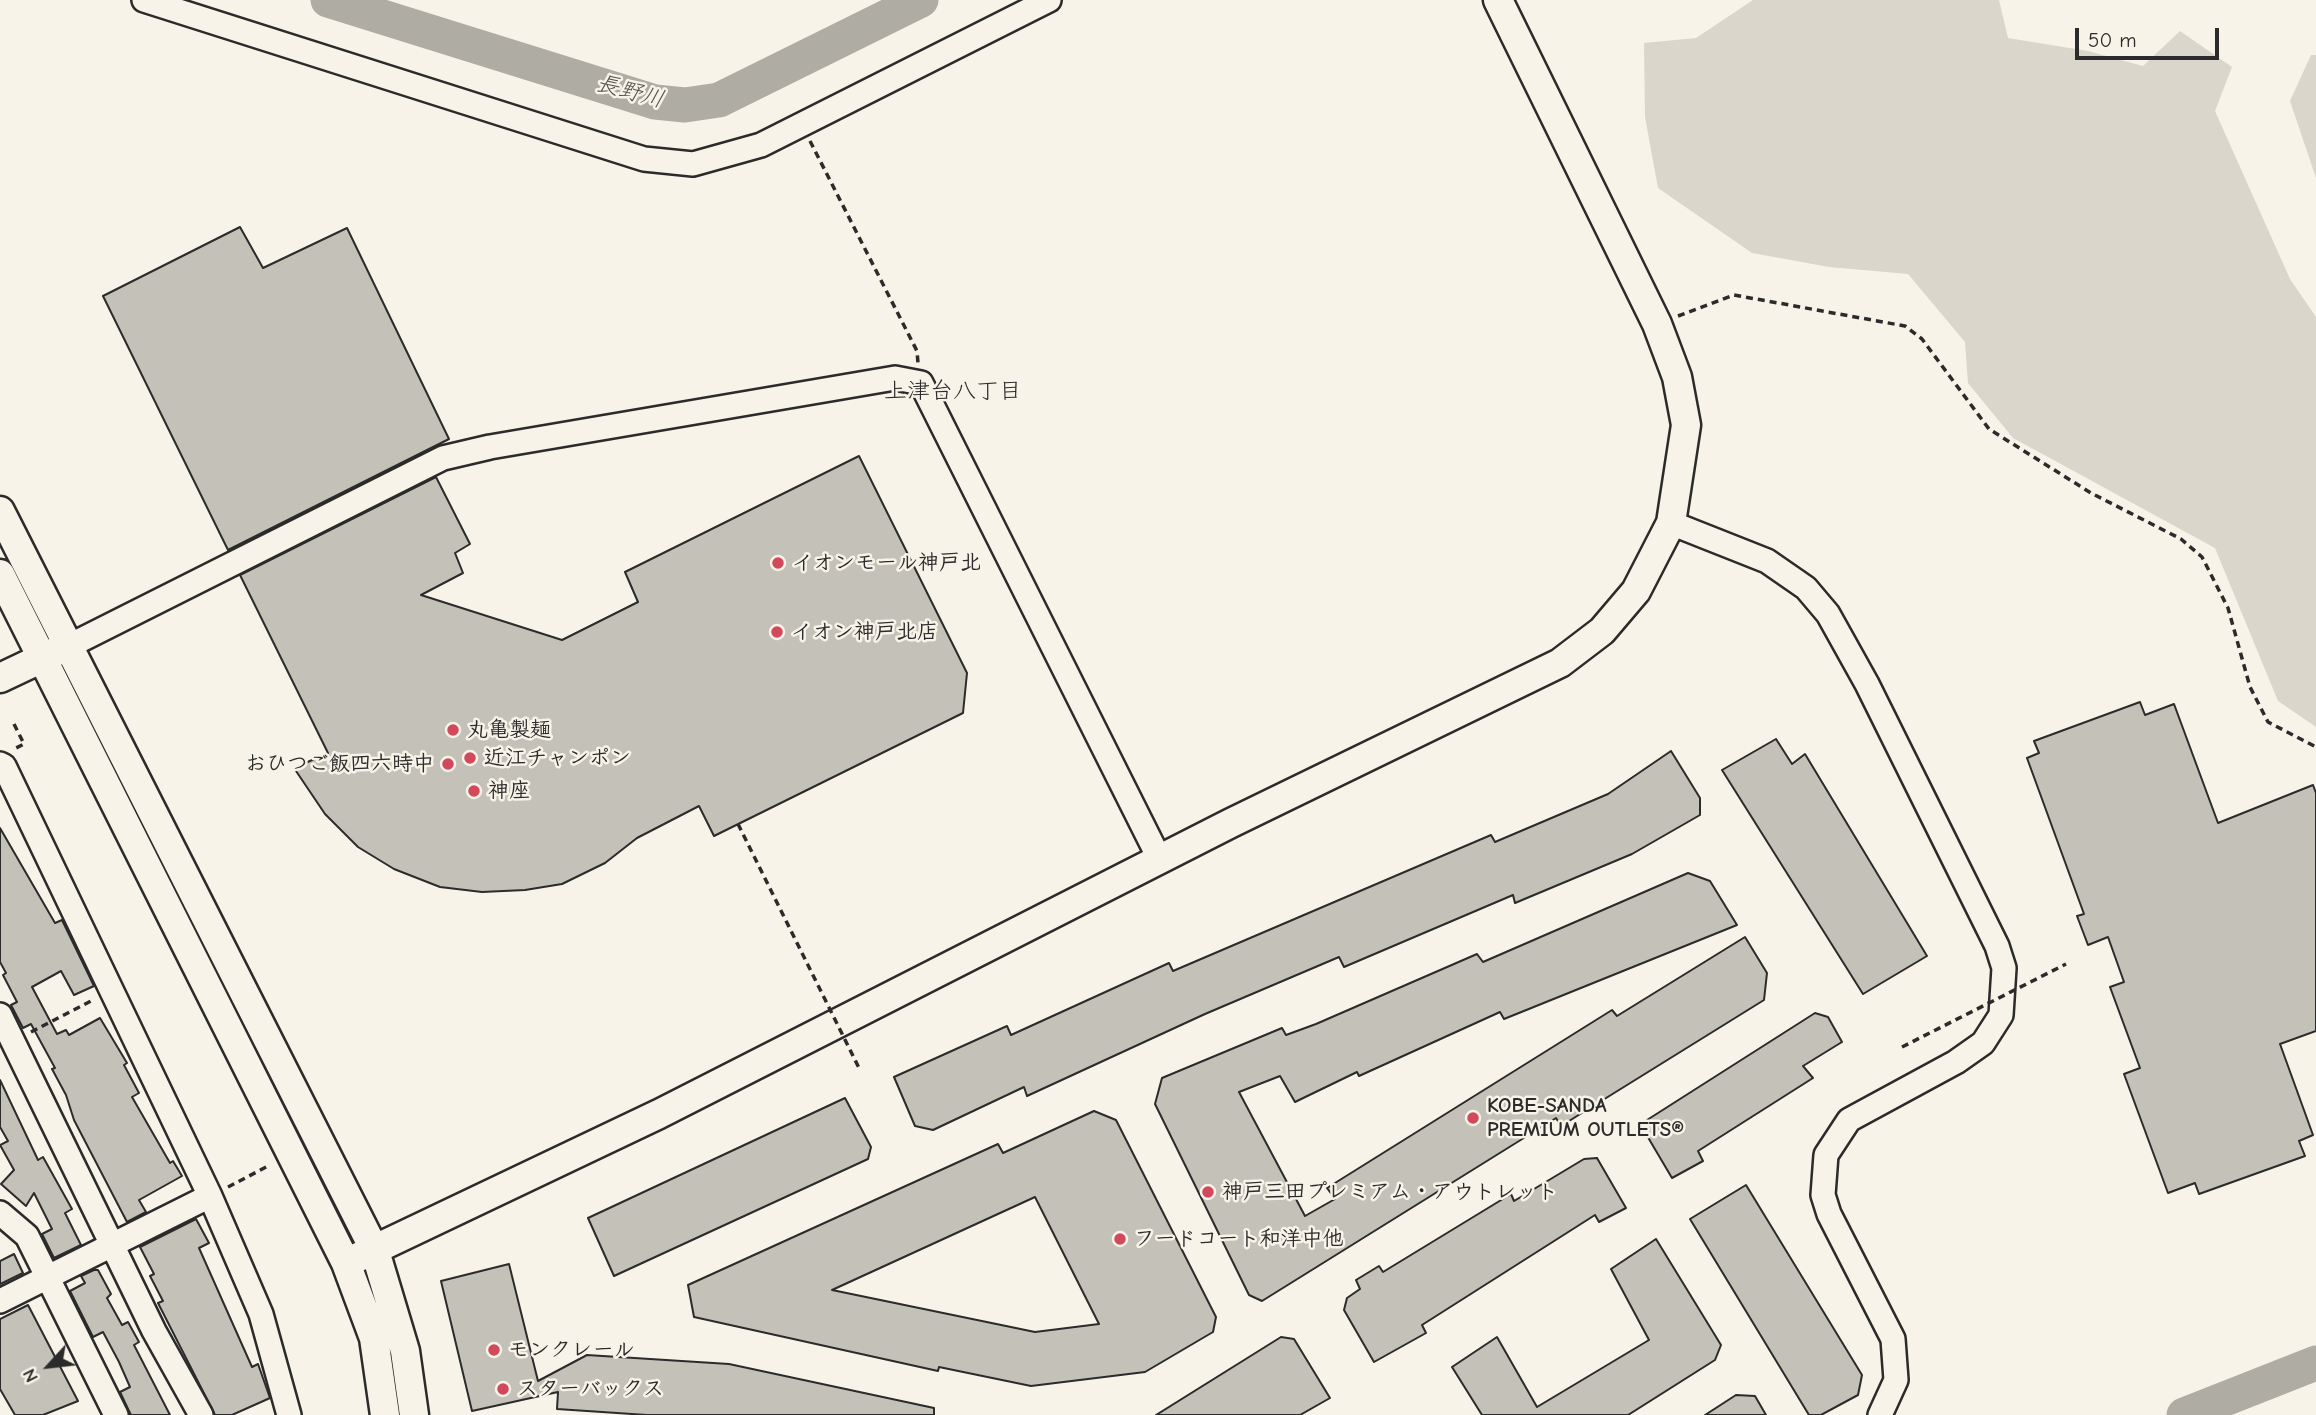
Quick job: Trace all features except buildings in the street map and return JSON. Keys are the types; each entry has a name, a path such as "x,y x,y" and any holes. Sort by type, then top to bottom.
{"street":[{"path":"144,0 644,159 693,164 761,145 1049,0"},
{"path":"346,1263 659,1114 1160,860 1560,663 1602,631 1636,591 1671,523 1686,425 1677,377 1657,324 1498,0"},
{"path":"0,678 443,458 489,447 895,378 921,383 1160,860"},
{"path":"0,510 54,652 346,1263 373,1338 385,1415"},
{"path":"1671,523 1767,561 1806,588 1828,614 1855,659 1997,946 2004,968 2001,1015 1983,1043 1956,1062 1849,1120 1826,1155 1823,1195 1829,1214 1894,1339 1896,1380 1880,1415"},
{"path":"0,574 54,652 375,1251 405,1351 414,1415"},
{"path":"6,757 4,766 211,1196 261,1314 289,1415"},
{"path":"0,1015 154,1331 201,1415"},
{"path":"0,1301 211,1196"},
{"path":"0,1213 27,1236 50,1276 116,1415"}],"path":[{"path":"802,124 917,351 921,383"},
{"path":"1657,324 1734,295 1905,326 1922,339 1989,429 2079,486 2181,539 2202,557 2228,608 2250,687 2268,722 2316,747"},
{"path":"6,757 23,744 13,724"},
{"path":"738,824 859,1068"},
{"path":"1902,1047 2066,964"},
{"path":"13,1042 111,990"},
{"path":"211,1196 270,1165"}],"shaded area":[{"path":"1753,0 1999,0 2008,38 2088,51 2143,66 2180,31 2232,67 2215,111 2290,279 2316,317 2316,727 2278,701 2215,548 2013,438 1968,383 1965,342 1908,274 1829,267 1752,253 1658,188 1645,117 1644,43 1696,38"},
{"path":"2311,55 2316,55 2316,178 2290,101"}],"waterway":[{"name":"長野川","path":"328,0 655,102 685,105 719,100 921,0"},
{"path":"2184,1415 2316,1363"}],"place":[{"name":"イオンモール神戸北","path":"778,563"},
{"name":"イオン神戸北店","path":"777,632"},
{"name":"丸亀製麺","path":"453,730"},
{"name":"近江チャンポン","path":"470,758"},
{"name":"おひつご飯四六時中","path":"448,764"},
{"name":"神座","path":"474,791"},
{"name":"KOBE-SANDA PREMIUM OUTLETS®","path":"1473,1118"},
{"name":"神戸三田プレミアム・アウトレット","path":"1208,1192"},
{"name":"フードコート和洋中他","path":"1120,1239"},
{"name":"モンクレール","path":"494,1350"},
{"name":"スターバックス","path":"503,1389"}],"district":[{"name":"上津台八丁目","path":"953,391"}]}
